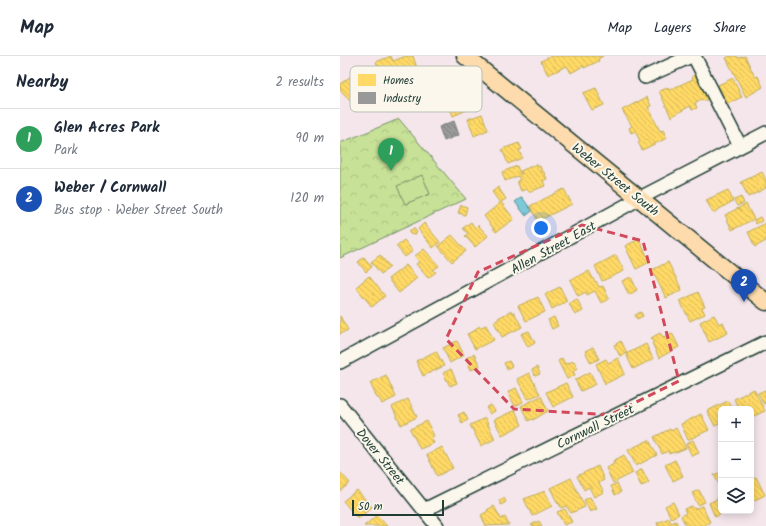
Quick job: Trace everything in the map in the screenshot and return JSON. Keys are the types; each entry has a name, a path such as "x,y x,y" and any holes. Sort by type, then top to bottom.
{"main road":[{"name":"Weber Street South","path":"465,56 477,66"},
{"name":"Weber Street South","path":"482,70 766,302"}],"street":[{"path":"646,77 691,56"},
{"path":"694,56 740,146"},
{"path":"702,56 716,85 717,101"},
{"name":"Allen Street East","path":"340,362 640,198 766,133"},
{"name":"Cornwall Street","path":"424,510 766,342"},
{"name":"Dover Street","path":"340,405 437,526"}],"highlighted area":[{"path":"582,225 643,241 679,381 610,415 514,409 446,339 478,272"}],"green space":[{"path":"399,119 466,199 340,258 340,143"},
{"path":"422,175 430,194 405,204 397,186"}],"water":[{"path":"522,197 532,211 526,216 515,202"}],"building: Homes":[{"path":"391,56 393,61 406,56 413,56 416,66 378,66 376,62"},
{"path":"551,56 603,56 598,59 599,61 584,68 583,66 571,73 567,66 548,75 541,61"},
{"path":"730,56 737,56 738,58 745,56 755,77 758,76 763,87 746,97 726,58"},
{"path":"700,72 712,97 695,103 697,108 692,110 690,106 671,117 659,91 668,88 669,90 693,79 692,76"},
{"path":"350,77 350,101 340,89 340,84"},
{"path":"733,78 742,97 727,104 718,85"},
{"path":"596,88 604,105 592,110 583,93"},
{"path":"647,97 651,106 648,107 660,131 663,130 667,138 642,150 638,142 640,141 635,131 631,133 629,128 632,126 622,110"},
{"path":"452,112 462,112 453,116"},
{"path":"482,114 488,130 474,136 468,119"},
{"path":"519,143 522,149 519,150 522,158 508,164 502,149"},
{"path":"537,164 537,167 540,166 547,179 543,181 545,186 529,192 527,189 521,191 517,181 520,180 518,176 505,181 502,172 517,166 520,174 522,174 520,171"},
{"path":"762,172 766,180 766,188 748,197 741,182"},
{"path":"498,187 506,199 501,202 514,219 496,232 484,216 500,203 492,192"},
{"path":"564,189 572,204 538,221 530,206"},
{"path":"728,190 733,201 713,213 706,200"},
{"path":"741,197 744,203 737,206 734,200"},
{"path":"746,204 754,219 732,230 725,215"},
{"path":"461,205 467,207 465,215 458,213"},
{"path":"760,217 762,221 756,224 754,220"},
{"path":"471,222 475,228 478,225 488,236 475,247 465,236 468,234 463,228"},
{"path":"424,223 440,242 433,248 418,229"},
{"path":"766,223 766,241 755,247 748,232"},
{"path":"414,228 417,233 414,235 410,234 409,231"},
{"path":"452,235 466,251 452,262 438,246"},
{"path":"639,239 650,262 636,269 625,246"},
{"path":"404,240 413,251 405,257 396,246"},
{"path":"424,249 439,266 433,270 436,272 428,278 416,264 419,262 415,256"},
{"path":"380,255 390,267 381,274 371,262"},
{"path":"616,255 624,271 602,281 595,266"},
{"path":"364,257 372,267 366,272 358,262"},
{"path":"668,262 682,290 666,298 652,270"},
{"path":"406,265 417,278 399,293 388,279"},
{"path":"589,271 599,287 603,286 609,299 601,303 595,291 587,295 586,292 578,296 570,280"},
{"path":"369,276 385,296 372,307 356,287"},
{"path":"631,277 637,290 629,295 622,281"},
{"path":"560,287 567,301 552,309 545,294"},
{"path":"698,292 705,307 702,308 705,314 690,321 680,301"},
{"path":"538,297 545,312 526,321 518,306"},
{"path":"577,299 583,311 575,315 569,303"},
{"path":"511,311 512,313 514,312 522,327 502,337 494,322"},
{"path":"641,312 643,316 637,319 635,315"},
{"path":"714,315 719,324 723,322 728,333 709,342 700,322"},
{"path":"340,316 348,330 340,334"},
{"path":"554,317 558,326 552,329 548,320"},
{"path":"486,325 494,340 475,349 467,334 476,330 475,329 480,326"},
{"path":"529,331 535,343 528,347 521,334"},
{"path":"660,333 663,337 672,333 679,347 659,358 652,343 654,342 651,338"},
{"path":"457,341 464,355 450,363 443,348"},
{"path":"621,341 627,353 620,356 614,345"},
{"path":"646,344 653,359 633,369 626,354"},
{"path":"593,347 599,359 591,363 585,351"},
{"path":"436,351 444,366 423,376 416,361"},
{"path":"474,354 480,366 471,370 466,358"},
{"path":"562,358 565,364 574,361 577,368 573,371 575,375 567,379 558,361"},
{"path":"618,358 625,374 605,384 596,364 606,359 608,363"},
{"path":"509,361 512,366 507,369 504,363"},
{"path":"537,367 540,374 535,376 532,370"},
{"path":"451,369 457,383 450,386 443,373"},
{"path":"590,372 596,384 581,391 575,380"},
{"path":"529,373 540,394 528,399 517,379"},
{"path":"386,375 396,397 382,404 379,398 377,398 370,383"},
{"path":"566,383 573,397 553,407 546,392"},
{"path":"516,388 523,402 515,406 508,392"},
{"path":"754,389 765,411 754,416 754,406 738,406 734,399"},
{"path":"765,390 766,403 764,404 758,393"},
{"path":"541,396 548,411 533,420 528,421 521,406"},
{"path":"408,399 417,417 401,425 392,407"},
{"path":"728,401 730,406 718,406 718,424 715,426 707,411"},
{"path":"491,405 495,411 490,414 486,408"},
{"path":"515,410 522,425 502,435 494,420"},
{"path":"464,412 468,420 462,423 458,415"},
{"path":"701,414 709,430 688,440 681,424"},
{"path":"485,418 495,439 481,446 470,425"},
{"path":"427,421 434,436 431,437 434,443 420,449 410,429"},
{"path":"676,428 686,448 674,453 669,454 668,451 662,454 654,437 670,429 671,431"},
{"path":"649,440 657,455 636,466 628,450"},
{"path":"693,440 699,453 692,456 686,444"},
{"path":"442,447 453,468 437,476 427,455"},
{"path":"624,455 633,473 613,483 606,468 614,464 613,461"},
{"path":"675,460 683,476 673,481 665,465"},
{"path":"598,466 604,480 599,483 604,492 594,497 589,487 584,490 577,476"},
{"path":"642,469 649,483 641,486 635,473"},
{"path":"340,472 350,483 340,491"},
{"path":"718,473 718,482 714,475"},
{"path":"756,477 765,495 754,500 754,478"},
{"path":"571,478 585,507 571,513 566,506 561,508 550,488"},
{"path":"617,483 621,492 615,495 611,486"},
{"path":"357,490 372,507 358,519 343,501"},
{"path":"699,490 705,502 698,505 692,493"},
{"path":"545,491 552,506 532,516 524,499"},
{"path":"590,497 597,509 590,512 584,500"},
{"path":"504,498 506,502 501,505 499,500"},
{"path":"718,498 718,514 721,514 715,517 709,503"},
{"path":"673,502 679,514 671,518 665,506"},
{"path":"494,506 501,519 505,517 509,525 486,526 481,515"},
{"path":"692,506 694,509 702,506 710,522 703,526 686,526 681,516 686,513 684,509"},
{"path":"565,509 572,522 564,525 557,512"},
{"path":"377,515 387,526 364,526"},
{"path":"669,518 671,523 676,521 678,526 658,526 657,523"},
{"path":"539,521 542,526 531,525"}],"building: Industry":[{"path":"454,121 459,135 444,141 439,127"}],"place":[{"name":"Glen Acres Park","path":"391,171"},
{"name":"Weber / Cornwall","path":"744,302"}]}
